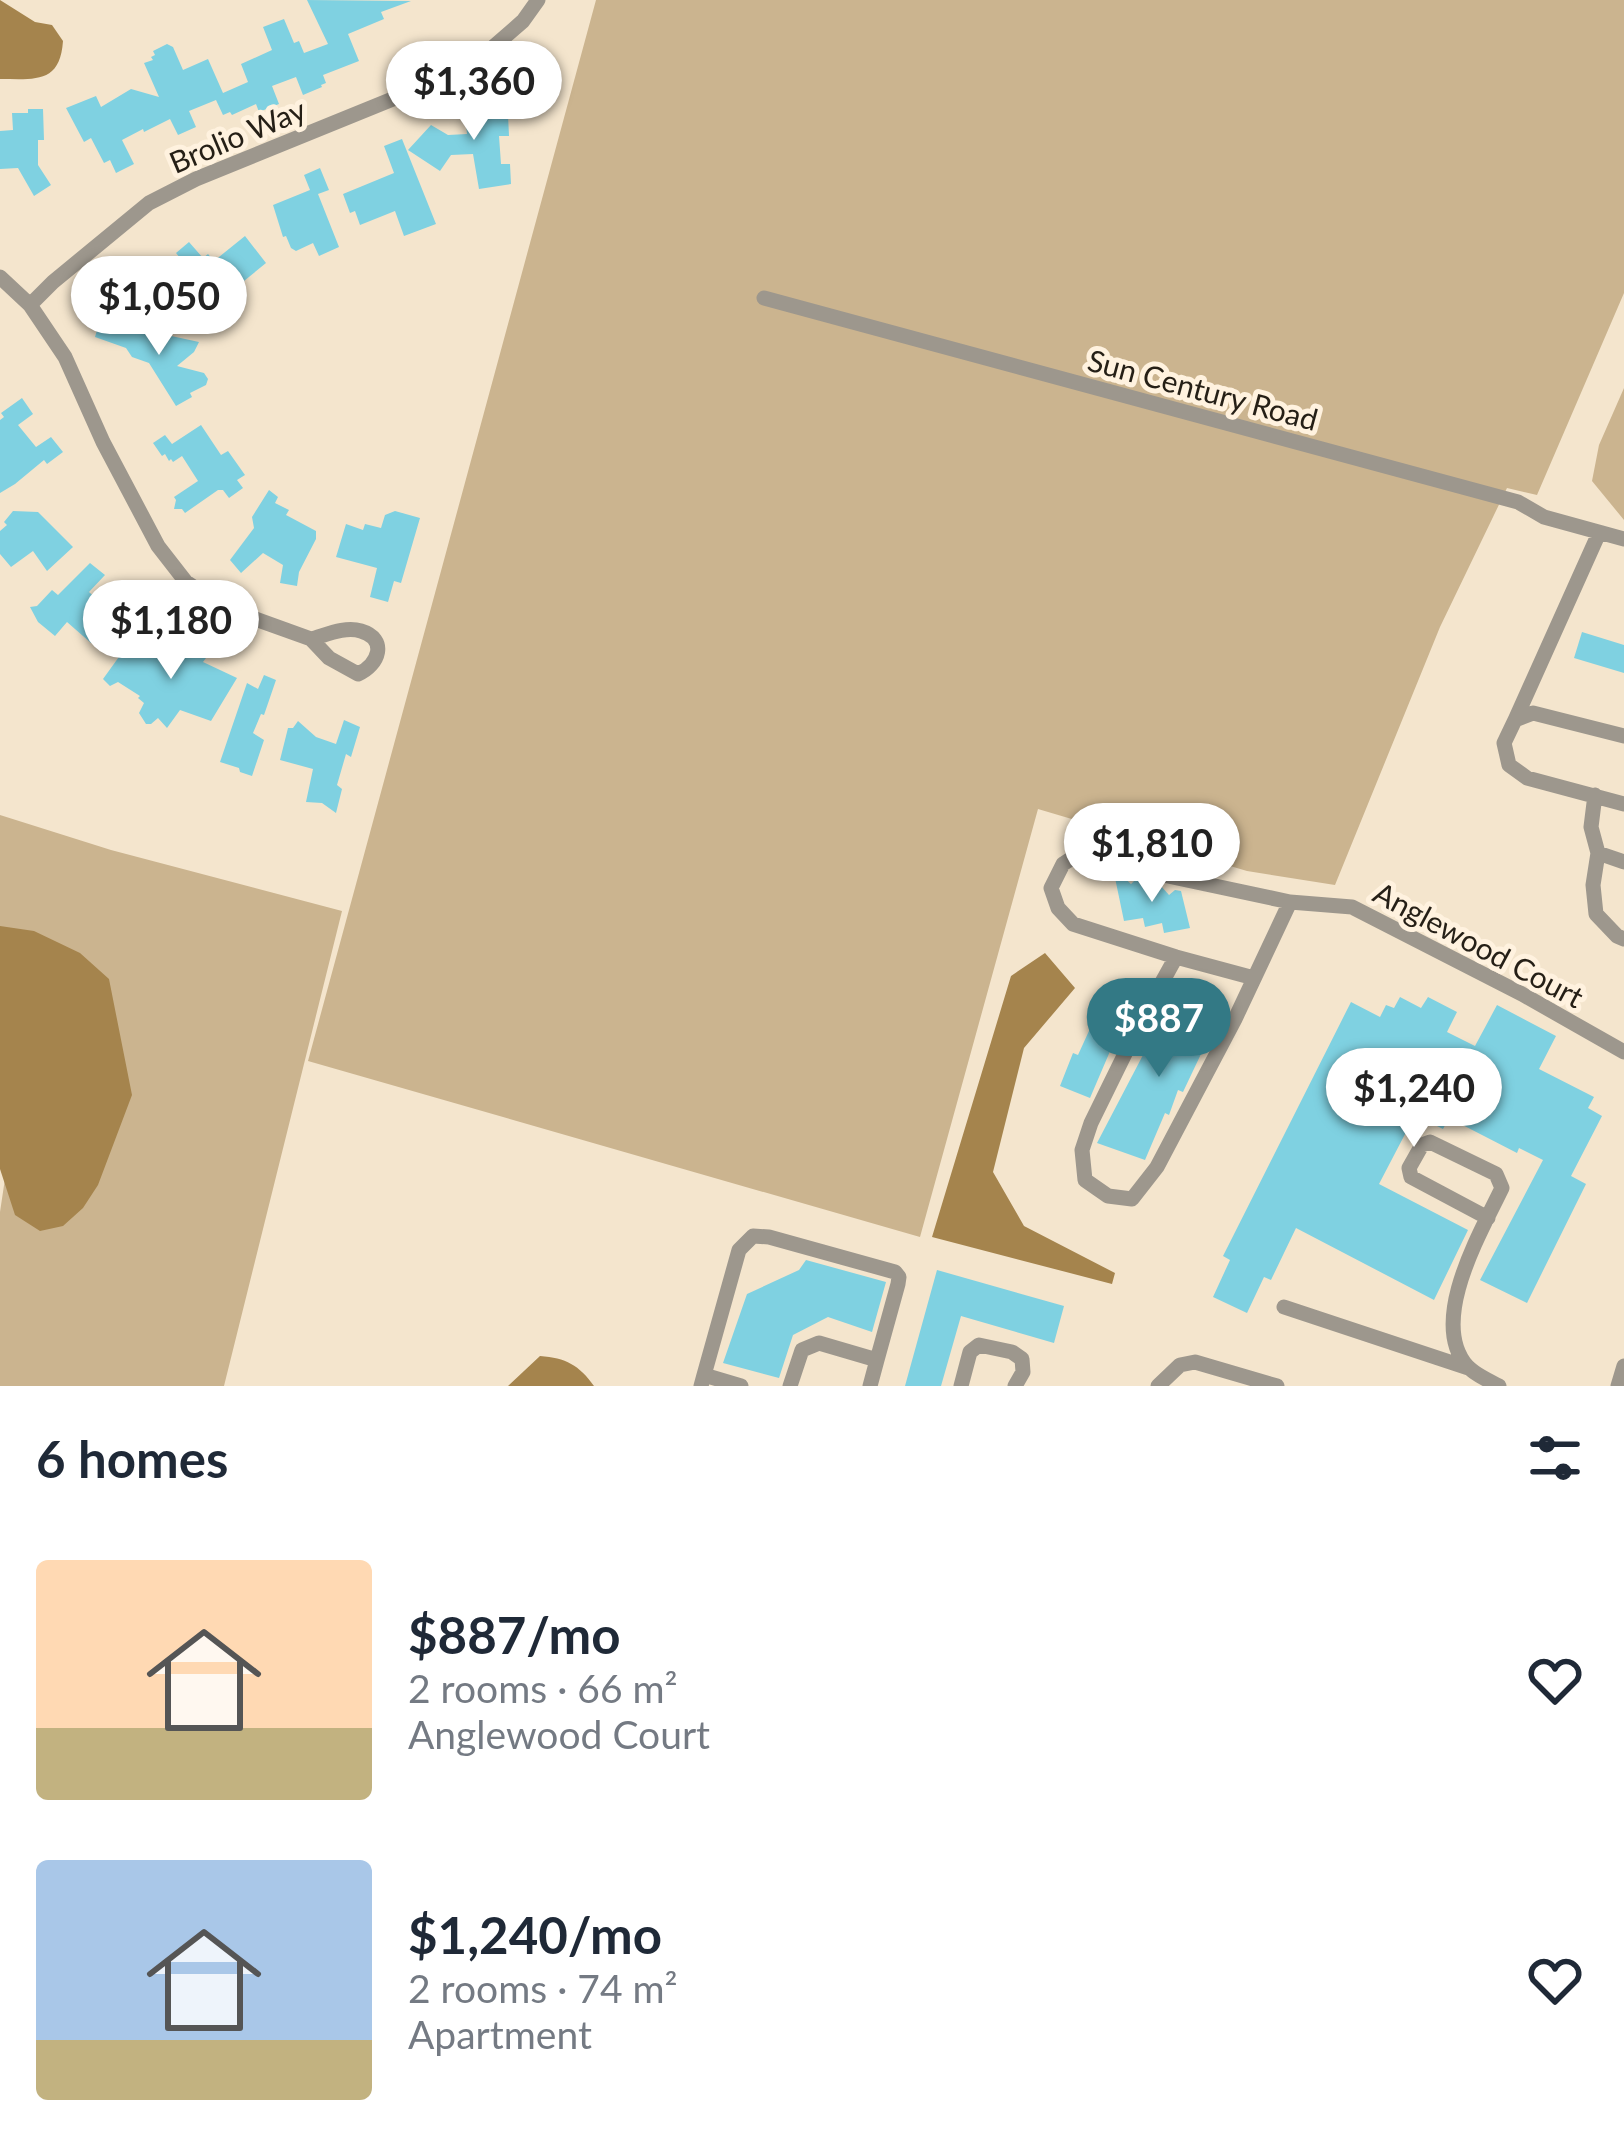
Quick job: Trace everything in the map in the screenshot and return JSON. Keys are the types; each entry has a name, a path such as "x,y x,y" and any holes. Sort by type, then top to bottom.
{"street":[{"name":"Brolio Way","path":"30,305 149,203 196,179 437,81 483,56 523,21 538,0"},
{"path":"0,277 30,305 65,356 103,442 158,546 186,582 225,608 311,640"},
{"name":"Sun Century Road","path":"764,298 1517,502 1544,518 1624,539"},
{"path":"1600,533 1504,743 1509,765 1527,778 1624,804"},
{"path":"1515,720 1533,713 1624,736"},
{"path":"1595,795 1591,827 1598,854 1593,885 1596,914 1624,939"},
{"name":"Anglewood Court","path":"1176,958 1073,924 1058,908 1051,888 1063,864 1083,851 1168,876 1290,902 1352,907 1624,1052"},
{"path":"1598,854 1624,862"},
{"path":"1254,978 1176,958 1090,1124 1082,1150 1085,1180 1108,1196 1132,1199 1157,1167 1254,978 1290,902"},
{"path":"1468,1368 1454,1344 1455,1307 1462,1274 1502,1188 1496,1174 1430,1142 1422,1144 1409,1168 1411,1177 1488,1218"},
{"path":"741,1386 702,1380 739,1250 753,1237 769,1237 896,1272 898,1284 870,1386"},
{"path":"1284,1307 1468,1368 1499,1386"},
{"path":"790,1386 802,1350 819,1343 877,1360"},
{"path":"961,1386 970,1352 980,1345 1022,1359 1023,1372 1015,1386"},
{"path":"1165,1382 1180,1365 1195,1362 1273,1385"},
{"path":"1618,1386 1624,1366"}],"shaded area":[{"path":"0,0 35,22 52,25 63,41 51,72 35,78 0,79"},
{"path":"596,0 1624,0 1624,293 1537,495 1507,488 1440,627 1335,885 1247,871 1038,809 920,1237 308,1061"},
{"path":"1624,388 1624,520 1592,481 1599,445"},
{"path":"0,815 111,850 342,911 224,1386 0,1386 0,1212 9,1152 0,1145"},
{"path":"0,926 34,931 80,953 109,979 132,1095 98,1185 83,1208 63,1226 40,1231 15,1215 0,1169"},
{"path":"1045,953 1075,988 1024,1048 993,1172 1024,1226 1115,1273 1112,1284 932,1237 1011,976"},
{"path":"540,1356 571,1364 594,1386 508,1386"}],"building":[{"path":"307,0 411,1 381,12 384,19 348,34 359,61 323,75 326,83 322,87 303,95 296,77 272,86 279,104 259,112 256,104 223,115 216,100 189,111 196,127 178,135 170,119 143,129 122,140 134,164 116,173 110,160 104,163 91,138 84,142 66,108 96,96 101,107 131,89 159,97 144,63 167,44 183,70 208,59 223,93 248,82 241,64 272,50 263,27 284,19 304,53 328,44"},
{"path":"509,85 519,109 504,115 508,115 509,136 499,136 501,164 510,164 511,184 479,189 473,154 451,155 440,171 408,150 431,125 448,135 467,134 466,124 474,123 474,118 500,115 490,93"},
{"path":"28,109 43,109 44,140 38,140 38,165 51,185 34,196 18,168 0,169 0,131 13,130 12,113 28,113"},
{"path":"402,139 436,224 404,236 395,211 360,225 343,194 394,173 384,146"},
{"path":"320,168 329,190 318,194 339,247 319,256 313,243 296,251 291,248 273,205 310,190 304,175"},
{"path":"245,236 266,263 228,294 238,306 225,317 215,312 206,320 192,303 203,295 176,253 189,242 203,258 208,254 214,261"},
{"path":"100,320 148,335 199,342 177,366 204,373 206,385 176,406 149,363 95,337"},
{"path":"22,398 33,414 18,425 36,447 51,437 63,452 47,464 44,460 0,493 1,413"},
{"path":"201,425 221,455 228,451 245,475 237,480 243,488 229,498 218,490 185,513 174,509 174,497 198,481 182,456 169,461 153,443 165,435 172,444"},
{"path":"269,490 278,497 275,503 289,510 286,515 316,531 297,586 280,583 283,565 263,553 241,573 230,560 254,528 252,517"},
{"path":"13,511 38,512 73,547 47,571 33,551 11,567 0,554 0,531"},
{"path":"395,511 420,518 401,583 394,581 388,602 370,597 377,568 336,557 346,524 363,530 365,524 381,528 385,515"},
{"path":"90,563 105,575 89,592 109,610 120,597 134,610 122,624 127,632 91,643 67,622 55,636 38,622 30,607 52,590 58,595"},
{"path":"1582,632 1624,645 1624,673 1574,658"},
{"path":"134,636 177,660 191,642 209,654 203,662 237,678 211,721 180,710 167,728 158,718 146,724 139,713 144,703 140,696 103,679"},
{"path":"264,675 276,680 253,733 264,740 252,776 220,762 247,683 258,689"},
{"path":"344,720 360,727 337,785 342,789 336,813 322,803 306,802 313,769 280,760 288,728 298,721 316,737 336,744"},
{"path":"1114,873 1131,884 1136,879 1150,889 1161,886 1169,895 1181,891 1190,928 1164,933 1162,923 1145,927 1143,918 1124,921"},
{"path":"1400,997 1421,1008 1428,997 1457,1012 1447,1032 1475,1046 1497,1005 1556,1036 1539,1069 1594,1097 1588,1108 1602,1116 1571,1176 1586,1184 1527,1303 1480,1280 1543,1160 1519,1148 1517,1153 1449,1118 1443,1129 1415,1115 1379,1184 1468,1230 1434,1300 1296,1228 1271,1280 1264,1277 1247,1313 1213,1297 1230,1260 1223,1256 1351,1002 1380,1017 1386,1005 1394,1008"},
{"path":"1189,1001 1220,1014 1183,1092 1178,1090 1169,1115 1165,1113 1145,1160 1097,1143 1166,1011 1181,1019"},
{"path":"1099,1009 1127,1021 1090,1098 1060,1086"},
{"path":"806,1260 886,1282 872,1332 828,1317 793,1335 779,1378 723,1363 747,1294 799,1270"},
{"path":"937,1270 1064,1306 1054,1343 961,1316 941,1386 905,1386"}]}
